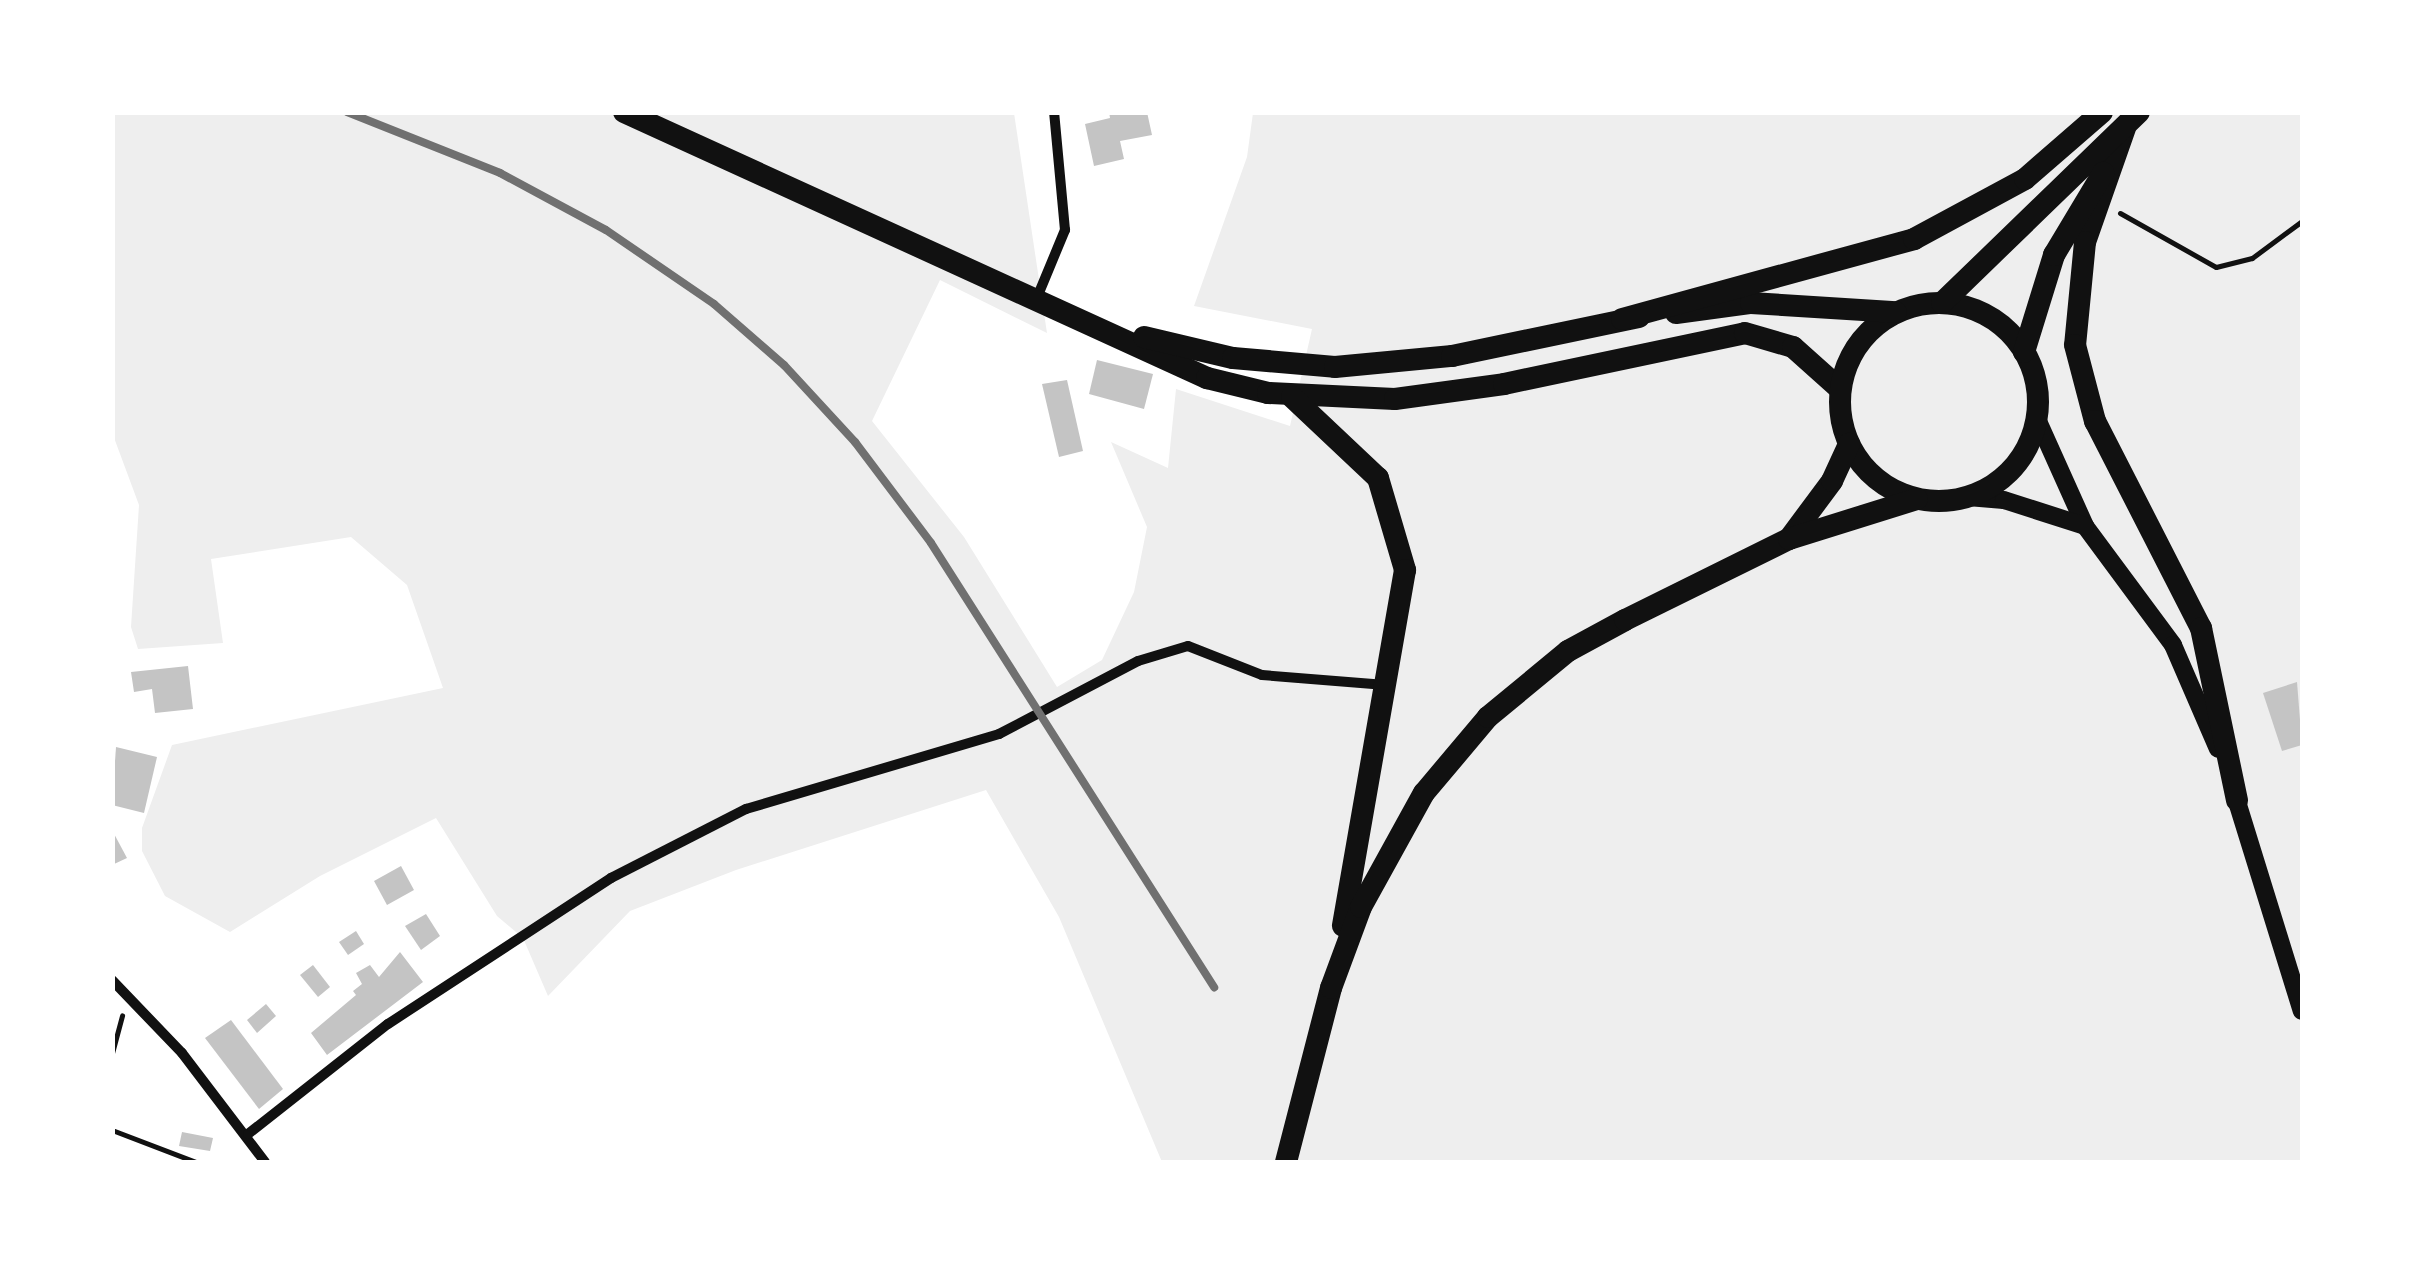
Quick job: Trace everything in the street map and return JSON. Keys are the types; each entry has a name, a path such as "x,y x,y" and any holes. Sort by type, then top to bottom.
{"main road":[{"path":"624,112 1207,378 1292,397 1395,399 1504,384 1745,334 1793,346 1840,389"},
{"path":"1097,326 1233,358 1335,367 1452,356 1622,318 1914,239 2025,179 2102,112"},
{"path":"2024,352 2054,255 2132,120"},
{"path":"1942,302 2132,120"},
{"path":"2108,166 2102,200 2084,242 2074,300 2082,388 2200,628 2237,800"},
{"path":"1331,988 1386,854 1424,793 1488,717 1568,651 1790,540 1917,500 1968,497 2013,468 2037,418 2038,396 2024,352 1989,316 1942,302 1896,312 1752,303 1622,318"},
{"path":"1896,312 1858,344 1840,389 1848,444 1877,480 1917,500"},
{"path":"1286,1162 1331,988 1405,570 1397,526 1378,478 1292,397"},
{"path":"1790,540 1832,480 1848,444"}],"street":[{"path":"1036,302 1065,230 1054,112"},
{"path":"2037,418 2084,526 2173,645 2237,800 2302,1011"},
{"path":"1968,497 2018,503 2084,526"},
{"path":"248,1134 388,1024 670,844 746,810 1024,724 1138,662 1188,646 1262,675 1386,685"},
{"path":"112,980 248,1134 265,1162"}],"path":[{"path":"2102,200 2155,236 2216,267 2252,258 2302,222"},
{"path":"112,1053 126,992"},
{"path":"112,1130 196,1162"}],"shaded area":[{"path":"113,113 1014,113 1047,333 940,280 872,421 964,537 1057,687 1102,660 1134,592 1147,527 1111,442 1168,468 1176,389 1290,426 1312,329 1194,306 1247,157 1253,113 2302,113 2302,1162 1162,1162 1059,917 986,790 736,870 630,911 548,996 523,938 497,916 436,818 320,876 230,932 165,896 142,851 142,828 172,745 443,688 407,585 351,537 211,559 223,643 138,649 131,627 139,505 113,435"}],"building":[{"path":"1109,112 1147,112 1152,135 1120,141 1124,159 1094,166 1085,124 1110,118"},
{"path":"1097,360 1153,374 1144,409 1089,394"},
{"path":"1067,380 1083,451 1059,457 1042,384"},
{"path":"188,666 193,709 155,713 152,689 134,692 131,672"},
{"path":"2297,682 2302,745 2282,751 2263,693"},
{"path":"116,747 157,757 144,813 112,805"},
{"path":"112,830 127,858 112,865"},
{"path":"401,866 414,890 387,905 374,881"},
{"path":"426,914 440,936 421,950 405,926"},
{"path":"356,931 364,944 348,955 339,942"},
{"path":"400,952 423,982 327,1055 311,1033 356,995 353,991 362,984 356,973 370,965 379,977"},
{"path":"313,965 330,987 318,997 300,975"},
{"path":"266,1004 276,1016 257,1033 247,1020"},
{"path":"231,1020 283,1089 259,1109 205,1038"},
{"path":"182,1132 213,1138 210,1151 179,1146"}],"railway":[{"path":"347,112 500,173 606,230 714,304 784,365 855,442 931,543 1214,987"}]}
